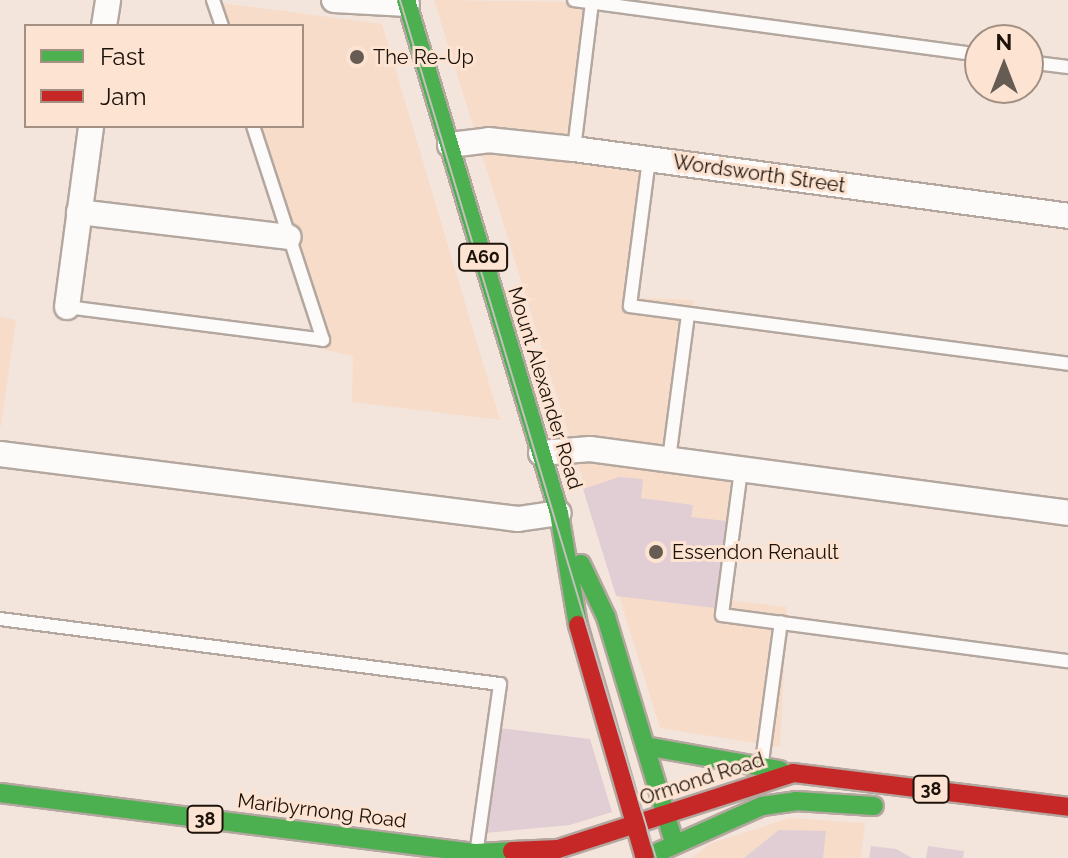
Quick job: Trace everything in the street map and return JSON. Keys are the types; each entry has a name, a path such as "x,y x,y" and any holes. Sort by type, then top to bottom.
{"main road":[{"name":"Mount Alexander Road","path":"407,2 559,513 579,628 645,858"},
{"name":"Mount Alexander Road","path":"559,513 606,617 676,852"},
{"path":"645,746 793,773"},
{"name":"Ormond Road","path":"635,825 666,812 793,773 1068,807"},
{"name":"Maribyrnong Road","path":"0,793 476,853 558,849 635,825"},
{"name":"38","path":"645,858 676,852 735,813 796,801 901,809"}],"street":[{"path":"104,24 108,0"},
{"path":"334,0 407,2"},
{"path":"67,307 91,128"},
{"name":"Wordsworth Street","path":"450,145 488,140 574,149 1068,216"},
{"path":"79,212 289,237"},
{"path":"541,453 590,449 1068,513"},
{"path":"0,454 518,519 559,513"}],"lane":[{"path":"213,0 221,24"},
{"path":"574,0 964,53"},
{"path":"574,149 592,2"},
{"path":"1044,64 1068,67"},
{"path":"67,307 323,340 254,128"},
{"path":"649,159 630,306 1068,364"},
{"path":"669,459 688,314"},
{"path":"741,470 722,615 1068,661"},
{"path":"0,619 500,684 476,853"},
{"path":"761,767 781,622"}],"shaded area":[{"path":"434,0 592,2 584,143 655,147 640,298 694,300 675,452 748,461 730,600 787,607 780,747 660,728"},
{"path":"214,2 382,24 500,420 352,402 353,356 325,350 253,128 304,128 304,24 220,24"},
{"path":"0,317 16,320 1,426 0,426"},
{"path":"789,818 865,823 861,858 692,858 709,844"}],"building":[{"path":"619,477 643,479 641,498 693,505 691,517 726,521 715,608 616,596 583,489"},
{"path":"500,728 590,739 612,812 570,825 485,833"},
{"path":"779,830 826,831 823,858 744,858"},
{"path":"871,846 896,849 912,858 869,858"},
{"path":"928,846 964,851 963,858 926,858"}],"tram line":[{"path":"400,0 656,858"}],"traffic: fast":[{"path":"406,0 559,513 578,625"},
{"path":"581,564 606,617 672,835"},
{"path":"645,746 780,770"},
{"path":"0,793 476,853 512,851"},
{"path":"645,858 762,806 796,801 874,806"}],"traffic: jam":[{"path":"578,625 645,858"},
{"path":"512,851 558,849 793,773 1068,807"}],"place":[{"name":"The Re-Up","path":"357,57"},
{"name":"Essendon Renault","path":"656,552"}]}
